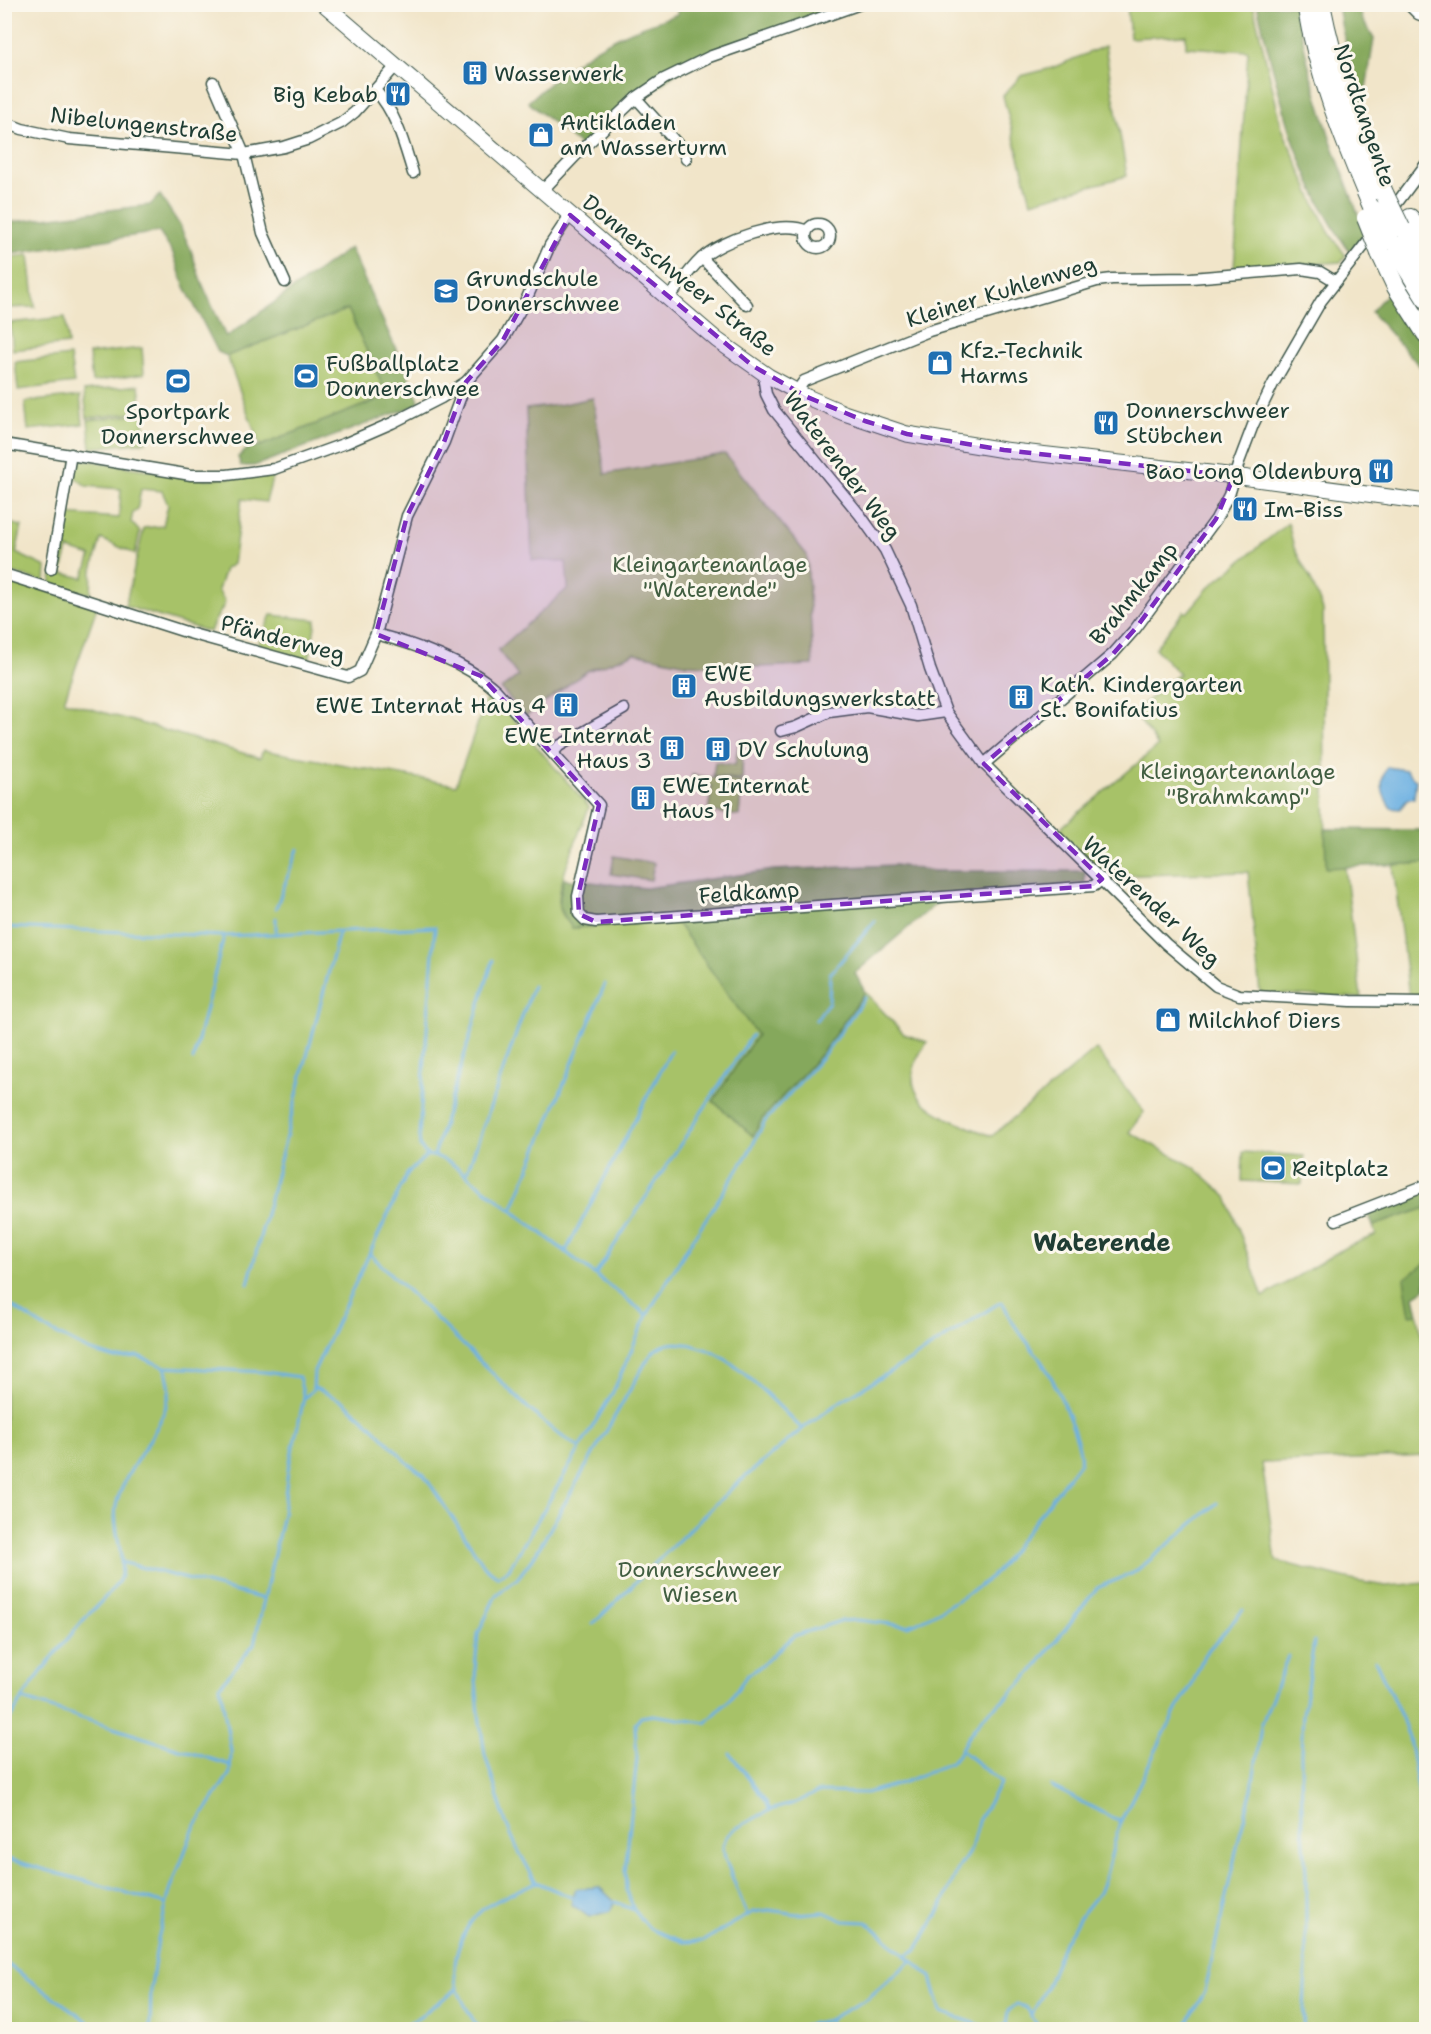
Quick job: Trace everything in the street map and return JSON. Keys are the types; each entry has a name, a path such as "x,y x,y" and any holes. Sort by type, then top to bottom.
{"highway":[{"name":"Nordtangente","path":"1306,4 1318,57 1353,144"},
{"name":"Nordtangente","path":"1321,4 1346,99 1353,144"},
{"path":"1426,270 1396,235 1379,202 1374,153 1353,144 1348,174 1379,202 1426,299"},
{"path":"1396,235 1426,240"},
{"path":"1396,235 1396,287 1426,334"}],"main road":[{"name":"Donnerschweer Straße","path":"324,4 717,340 768,376 796,392 844,413 907,434 1016,451 1234,476 1426,502"}],"street":[{"path":"542,191 636,98 664,79 709,57 860,4"},
{"path":"1409,5 1418,14 1426,17"},
{"name":"Nibelungenstraße","path":"4,122 22,129 69,139 244,154 284,147 309,139 341,123 355,112 396,66"},
{"path":"213,82 244,154 263,233 285,282"},
{"path":"375,90 387,103 413,173"},
{"path":"636,98 682,150 686,159"},
{"name":"Brahmkamp","path":"984,764 1113,654 1136,628 1216,519 1229,495 1253,425 1273,384 1312,316 1335,282 1426,164"},
{"path":"4,444 191,475 227,475 274,469 346,443 392,423 441,398 466,382 503,340 527,298 550,246 570,215"},
{"path":"668,299 702,258 731,240 770,230 797,227 807,231"},
{"path":"702,258 747,304"},
{"name":"Kleiner Kuhlenweg","path":"796,392 804,381 929,331 1097,281 1301,269 1320,272 1335,282"},
{"name":"Waterender Weg","path":"768,376 764,382 766,394 774,410 860,515 885,550 911,605 930,669 946,712 984,764 1131,910 1202,976 1216,986 1239,995 1351,1001 1426,1002"},
{"name":"Pfänderweg","path":"4,574 189,633 348,677 360,671 376,634 407,516 444,442 466,382"},
{"path":"51,569 71,454"},
{"name":"Feldkamp","path":"376,634 400,641 481,676 599,805 583,873 578,907 579,914 585,920 596,922 1094,886 1102,879"},
{"path":"781,731 796,727 829,712 867,707 918,716 946,712"},
{"path":"553,753 559,746 624,709"},
{"path":"1336,1220 1426,1185"}],"highlighted area":[{"path":"570,215 753,366 807,397 865,421 907,434 1004,450 1234,476 1216,519 1136,628 1113,654 984,764 1102,879 1094,886 596,922 579,914 578,896 599,805 481,676 376,634 407,516 444,442 466,382 503,340"}],"green space":[{"path":"675,5 851,5 693,60 581,146 528,102 560,74 607,42 678,14"},
{"path":"1127,5 1253,5 1282,128 1329,232 1346,256 1341,262 1234,269 1248,51 1186,47 1186,35 1130,38"},
{"path":"1257,5 1295,5 1311,76 1331,141 1365,233 1350,252 1331,224 1302,164 1281,101"},
{"path":"1338,5 1359,5 1362,19 1374,39 1363,107 1342,29"},
{"path":"1105,46 1127,176 1031,202 1003,96 1021,76 1052,68"},
{"path":"160,195 179,224 226,337 350,248 419,400 417,405 254,466 241,466 238,457 250,447 260,446 387,396 348,309 227,356 218,352 184,285 173,253 159,232 5,255 5,223 150,205"},
{"path":"29,255 35,307 5,308 5,258"},
{"path":"1389,291 1405,321 1426,348 1426,373 1371,312"},
{"name":"Fußballplatz Donnerschwee","path":"348,309 387,396 260,446 227,356"},
{"path":"65,317 68,344 13,350 10,323"},
{"path":"142,348 144,374 92,382 89,354"},
{"path":"70,356 74,383 18,390 15,362"},
{"path":"139,385 142,412 87,418 84,391"},
{"path":"80,396 83,424 28,430 25,402"},
{"name":"Kleingartenanlage \"Waterende\"","path":"593,398 605,474 725,454 807,555 813,665 759,667 687,664 635,653 587,671 526,716 501,689 518,676 498,650 568,588 566,562 532,560 526,409"},
{"path":"143,414 146,442 91,448 88,420"},
{"path":"73,458 204,479 273,475 266,502 242,499 233,564 225,569 218,590 225,602 210,632 125,606 144,528 163,526 168,505 162,491 141,489 137,511 133,512 131,522 140,532 135,554 101,539 92,570 91,594 50,585 53,571 83,578 91,556 68,549 62,571 54,570 64,514 119,518 121,489 86,486 71,474"},
{"path":"4,522 22,526 16,553 46,567 45,582 5,571"},
{"name":"Kleingartenanlage \"Brahmkamp\"","path":"1288,523 1294,548 1311,580 1323,610 1326,867 1345,867 1361,998 1260,993 1248,872 1106,876 1057,831 1158,746 1134,712 1179,674 1155,648 1184,611 1187,613 1209,587"},
{"name":"Donnerschweer Wiesen","path":"5,577 97,607 64,701 260,758 263,750 456,785 489,691 589,807 562,882 560,910 568,922 573,928 676,921 757,1035 713,1101 753,1136 762,1119 821,1054 865,992 904,1034 927,1042 916,1063 913,1080 917,1094 941,1115 992,1136 1096,1049 1144,1112 1129,1132 1194,1167 1227,1197 1263,1297 1346,1247 1376,1235 1373,1226 1426,1208 1426,1288 1414,1296 1426,1356 1426,1456 1262,1463 1276,1561 1355,1581 1386,1586 1426,1583 1426,2029 5,2029"},
{"path":"271,615 316,620 309,661 258,645"},
{"path":"739,740 743,740 742,780 713,776 715,762 735,765"},
{"path":"692,775 742,782 739,816 708,811 712,786 692,781"},
{"path":"1325,829 1426,830 1426,863 1326,868"},
{"path":"614,856 654,863 651,880 611,874"},
{"path":"1426,863 1426,997 1409,997 1393,865"},
{"path":"895,865 934,871 1085,871 1085,883 937,896 937,903 855,973 865,992 821,1054 762,1119 753,1136 713,1101 757,1035 676,921 572,928 563,915 560,905 564,879 646,888 774,870"},
{"name":"Reitplatz","path":"1243,1152 1304,1156 1302,1184 1242,1181"},
{"path":"1426,1187 1426,1208 1373,1226 1367,1210"},
{"path":"1426,1263 1426,1288 1414,1296 1418,1314 1410,1315 1404,1279"}],"water":[{"path":"1387,767 1406,770 1416,780 1414,798 1407,800 1400,809 1391,808 1383,793 1382,783"},
{"path":"599,1887 615,1902 610,1911 589,1917 571,1904 576,1889"}],"waterway":[{"path":"276,908 298,849"},
{"path":"276,918 276,934"},
{"path":"816,1020 829,1002 830,974 875,921"},
{"path":"4,927 224,936 435,927 419,1134 420,1147 427,1155 407,1174 314,1371 313,1390 304,1398 288,1470 283,1514 254,1644 220,1686 231,1751 230,1773 193,1830 169,1894 158,1939 151,1987 150,2030"},
{"path":"248,1284 339,932"},
{"path":"193,1060 224,936"},
{"path":"434,1156 493,960"},
{"path":"512,1210 605,984"},
{"path":"466,1175 533,986"},
{"path":"313,1387 344,1402 374,1428 408,1463 424,1475 485,1567 498,1577 509,1569 613,1392 647,1315 749,1152 765,1121 823,1056 865,997"},
{"path":"595,1275 752,1035"},
{"path":"566,1251 671,1051"},
{"path":"427,1155 451,1163 647,1315"},
{"path":"370,1254 528,1408 554,1431 580,1448"},
{"path":"4,1301 45,1328 88,1350 115,1358 138,1356 165,1367 265,1372 299,1377 304,1398"},
{"path":"593,1624 732,1488 802,1429 841,1401 1002,1302 1010,1318 1050,1375 1078,1443 1080,1462 996,1572 978,1587 941,1610 907,1626 858,1620 840,1621 794,1636 747,1675 732,1697 706,1723 653,1715 641,1717 635,1724 637,1758 625,1872 626,1889 634,1910"},
{"path":"573,1898 536,1882 506,1823 485,1755 475,1669 478,1634 496,1595 517,1579 535,1555 646,1362 658,1348 675,1343 685,1344 706,1349 724,1358 750,1378 802,1429"},
{"path":"22,1699 65,1641 118,1582 122,1566 115,1515 116,1506 127,1477 152,1437 165,1409 170,1388 165,1367"},
{"path":"747,1915 725,1858 723,1846 726,1837 733,1830 770,1810 795,1803 818,1792 866,1793 902,1783 950,1763 958,1755 967,1738 983,1717 1032,1672 1097,1588 1133,1573 1217,1503"},
{"path":"121,1562 264,1599"},
{"path":"1031,2016 1048,1984 1064,1942 1099,1893 1119,1825 1177,1708 1192,1685 1204,1655 1243,1610"},
{"path":"1303,2030 1306,1873 1301,1754 1303,1714 1314,1642"},
{"path":"1183,2030 1205,1991 1252,1789 1261,1726 1288,1656"},
{"path":"1375,1660 1409,1738 1422,1810 1426,1819"},
{"path":"4,1729 22,1699 230,1765"},
{"path":"905,1956 917,1949 939,1912 958,1869 971,1849 978,1821 1001,1782 961,1750"},
{"path":"730,1753 770,1810"},
{"path":"1051,1786 1121,1822"},
{"path":"4,1858 166,1904"},
{"path":"479,2030 456,1984 455,1964 460,1943 470,1924 483,1909 536,1882"},
{"path":"615,1902 634,1910 650,1929 684,1942 703,1941 753,1912 769,1910 797,1914 824,1912 844,1921 867,1922 931,1977 941,2012 992,2029 1006,2025 1008,2011 1017,2004 1027,2008 1040,2030"},
{"path":"784,2030 828,2020 867,1999 911,1961"},
{"path":"4,1962 100,2030"},
{"path":"401,2030 458,1988"},
{"path":"828,2020 835,2030"}],"place":[{"name":"Wasserwerk","path":"475,73"},
{"name":"Big Kebab","path":"398,94"},
{"name":"Antikladen am Wasserturm","path":"541,135"},
{"name":"Grundschule Donnerschwee","path":"446,291"},
{"name":"Kfz.-Technik Harms","path":"940,363"},
{"name":"Fußballplatz Donnerschwee","path":"306,376"},
{"name":"Sportpark Donnerschwee","path":"178,381"},
{"name":"Donnerschweer Stübchen","path":"1106,423"},
{"name":"Bao Long Oldenburg","path":"1381,471"},
{"name":"Im-Biss","path":"1245,509"},
{"name":"EWE Ausbildungswerkstatt","path":"684,686"},
{"name":"Kath. Kindergarten St. Bonifatius","path":"1021,697"},
{"name":"EWE Internat Haus 4","path":"566,705"},
{"name":"EWE Internat Haus 3","path":"672,748"},
{"name":"DV Schulung","path":"718,749"},
{"name":"EWE Internat Haus 1","path":"643,798"},
{"name":"Milchhof Diers","path":"1168,1020"},
{"name":"Reitplatz","path":"1273,1168"}],"district":[{"name":"Waterende","path":"1102,1243"}]}
